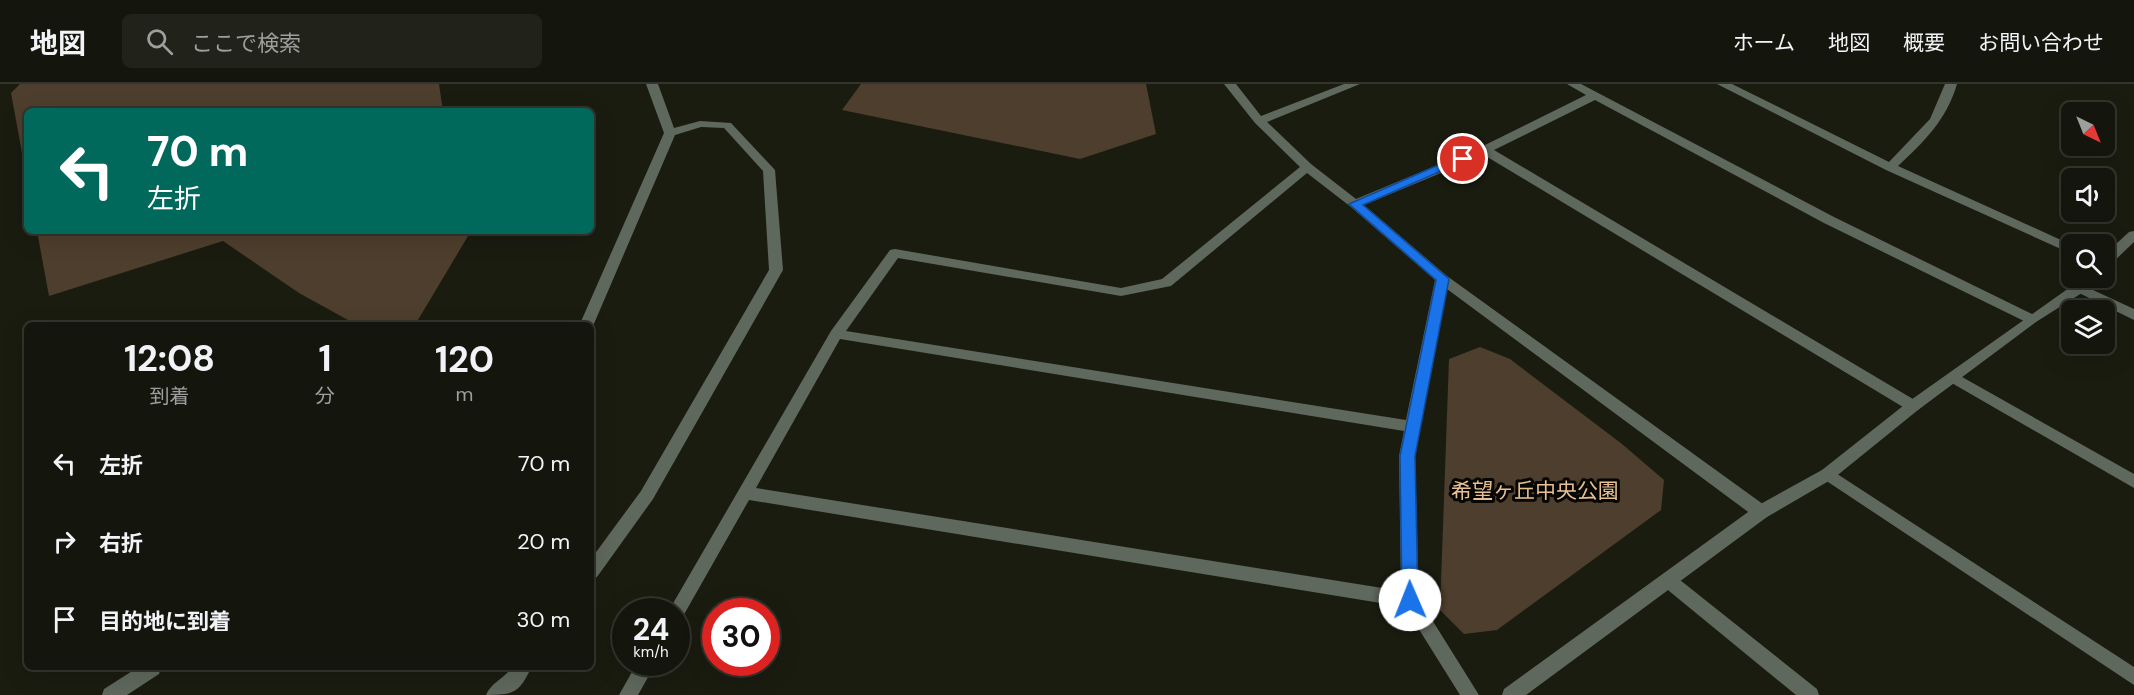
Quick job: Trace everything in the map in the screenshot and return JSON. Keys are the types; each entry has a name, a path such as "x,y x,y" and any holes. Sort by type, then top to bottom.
{"street":[{"path":"588,322 670,133 652,84"},
{"path":"1230,84 1259,121 1306,167 1355,204 1442,279 1761,512"},
{"path":"1259,121 1354,84"},
{"path":"1573,84 1829,220 2031,319"},
{"path":"1723,84 1890,167 2061,245"},
{"path":"1890,167 1932,128 1947,101 1951,84"},
{"path":"1355,204 1485,150 1596,95"},
{"path":"594,568 647,495 776,270 769,170 727,125 700,124 670,133"},
{"path":"1485,150 1913,406"},
{"path":"685,598 836,334 895,253 1121,291 1167,283 1306,167"},
{"path":"2115,253 2134,236"},
{"path":"1442,279 1407,456 1410,600 1470,695"},
{"path":"1511,695 1761,512 1828,474 1913,406 2031,319 2078,288"},
{"path":"2093,288 2134,315"},
{"path":"836,334 1414,427"},
{"path":"1954,378 2134,482"},
{"path":"1828,474 2134,677"},
{"path":"747,493 1410,600"},
{"path":"1668,581 1810,695"},
{"path":"111,695 149,670"},
{"path":"495,695 513,681 521,670"},
{"path":"628,695 639,676"}],"green space":[{"path":"20,84 439,84 443,108 24,108 24,164 11,93"},
{"path":"861,84 1146,84 1156,134 1080,159 842,110"},
{"path":"38,234 469,234 417,322 352,322 299,293 223,241 49,296"},
{"name":"希望ヶ丘中央公園","path":"1480,347 1510,359 1622,444 1664,480 1661,510 1497,630 1464,634 1440,610 1449,359"}],"route":[{"path":"1410,600 1407,456 1442,279 1355,204 1463,159"}]}
